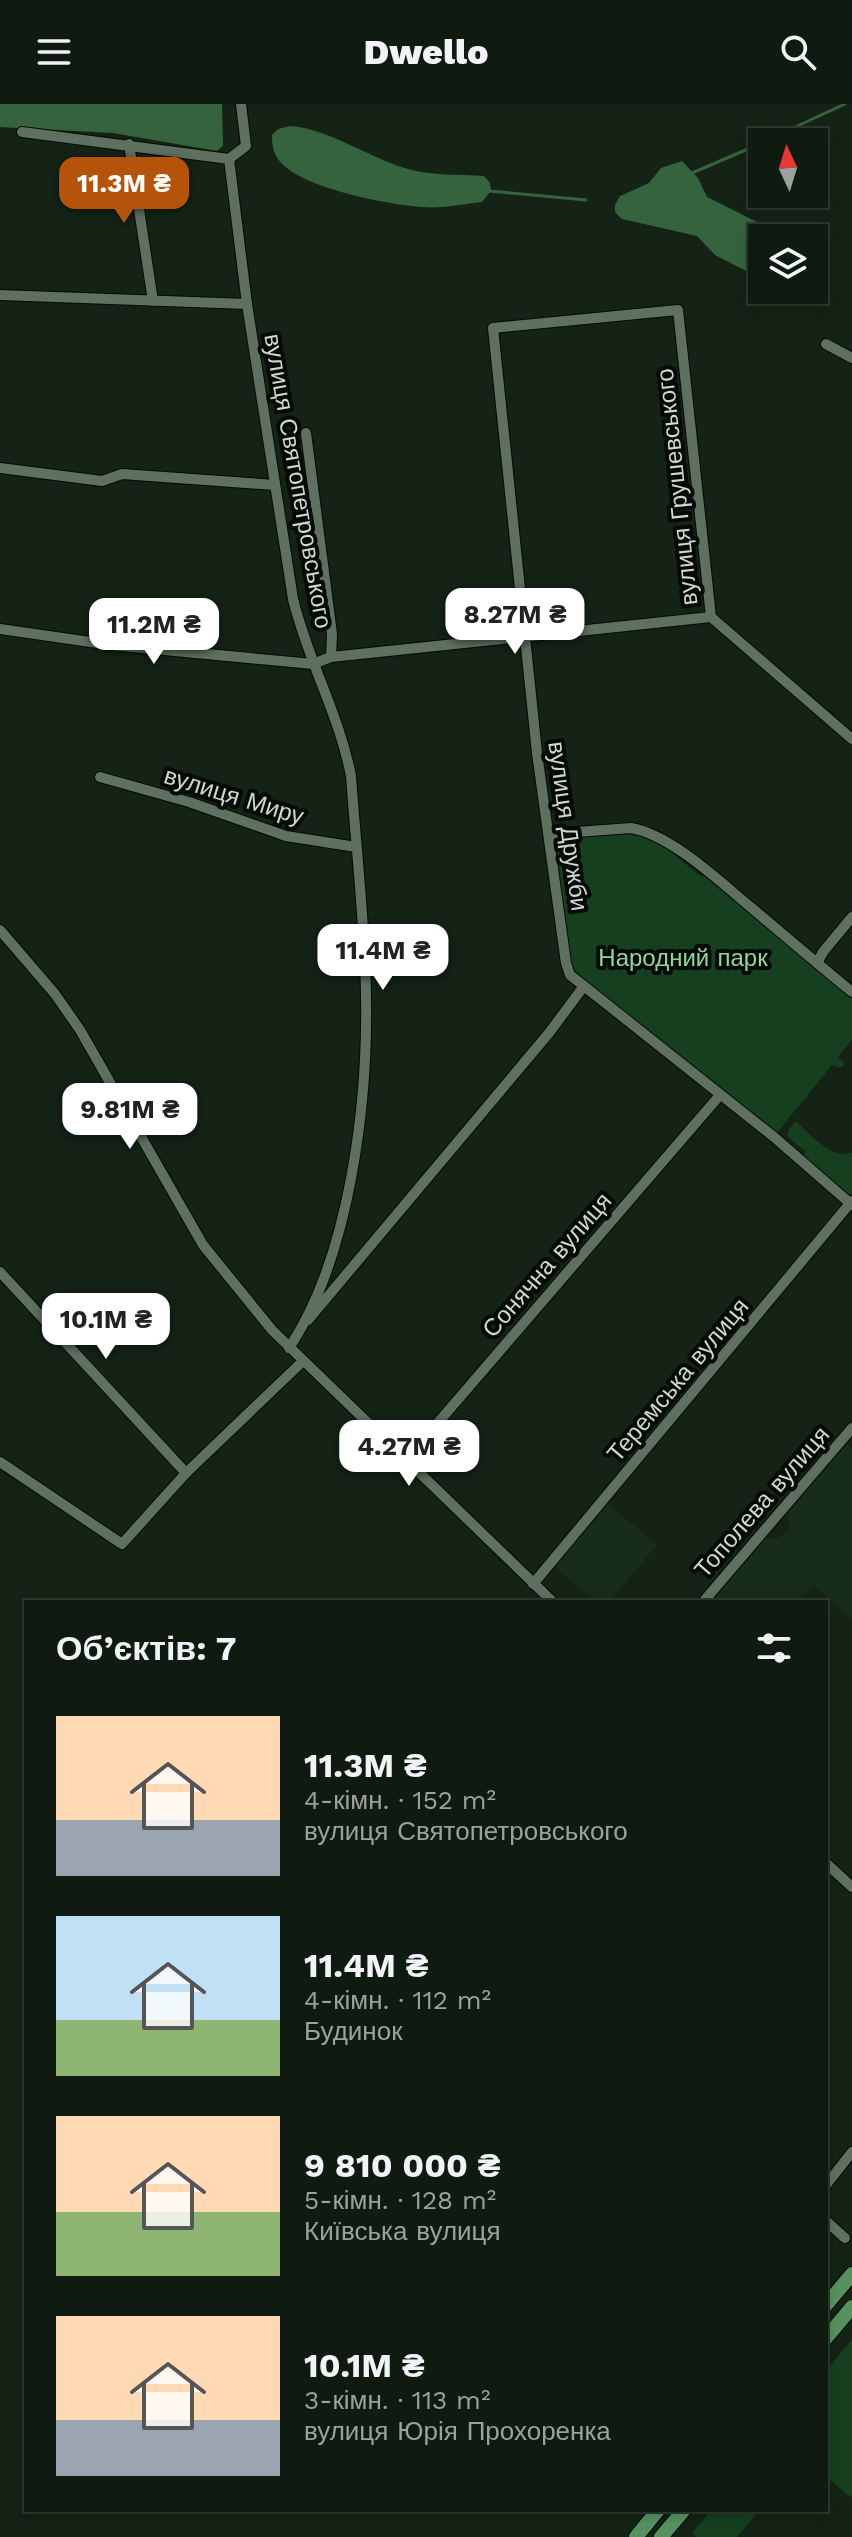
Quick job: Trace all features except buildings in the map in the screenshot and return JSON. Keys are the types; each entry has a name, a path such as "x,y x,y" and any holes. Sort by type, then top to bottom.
{"highway":[{"path":"828,2303 852,2274"},
{"path":"828,2336 852,2307"},
{"path":"636,2537 656,2512"},
{"path":"661,2537 682,2512"}],"street":[{"path":"22,132 229,159 246,146 241,104"},
{"path":"129,144 153,301"},
{"name":"вулиця Святопетровського","path":"229,159 247,304 293,599 313,664 345,744 351,776 356,847 366,995 362,1087 349,1189 337,1243 308,1320"},
{"name":"вулиця Святопетровського","path":"0,295 247,304"},
{"name":"вулиця Грушевського","path":"493,328 678,310 711,617 852,739"},
{"name":"вулиця Дружби","path":"493,328 537,753 566,963 570,975 584,986"},
{"path":"826,344 852,358"},
{"name":"вулиця Святопетровського","path":"306,433 332,634 331,657"},
{"path":"0,468 102,481 122,474 275,485"},
{"path":"0,629 111,645 313,664 331,657 711,617"},
{"name":"вулиця Миру","path":"100,777 189,802 286,836 356,847"},
{"path":"550,834 631,828 657,837 709,873 852,992"},
{"path":"817,963 852,917"},
{"path":"0,930 55,994 80,1030 203,1245 289,1348 551,1600"},
{"path":"289,1348 308,1320 549,1033 584,986 774,1137 851,1203"},
{"name":"Сонячна вулиця","path":"405,1461 720,1095"},
{"name":"Теремська вулиця","path":"533,1584 851,1203"},
{"path":"0,1272 186,1473"},
{"path":"0,1462 122,1544 186,1473 303,1361"},
{"name":"Тополева вулиця","path":"705,1600 852,1428"},
{"path":"828,1865 852,1887"},
{"path":"828,2182 852,2152"},
{"path":"828,2223 845,2238"}],"shaded area":[{"path":"0,104 222,104 223,146 217,151 113,133 0,127"},
{"path":"290,126 319,132 408,169 436,174 484,176 490,183 491,191 482,202 444,207 406,205 344,193 304,178 288,169 276,156 272,135 278,129"},
{"path":"682,161 698,178 707,197 761,224 748,224 748,272 715,255 697,236 622,219 615,212 620,196 649,183 661,168"},
{"path":"847,1444 852,1449 852,1620 814,1585 799,1600 713,1600 765,1539 780,1539 789,1529 788,1512"},
{"path":"608,1504 657,1545 611,1600 594,1600 555,1567"}],"green space":[{"name":"Народний парк","path":"631,834 668,849 699,875 706,876 852,998 852,1040 838,1057 845,1064 840,1068 832,1065 776,1134 575,971 571,962 555,849 557,842 561,838"},
{"path":"795,1121 836,1153 852,1153 852,1194 846,1194 803,1158 805,1151 788,1137 788,1131"},
{"path":"852,2339 852,2498 828,2479 828,2369"},
{"path":"709,2512 757,2512 737,2537 696,2537 692,2533"}],"waterway":[{"path":"793,128 845,104"},
{"path":"692,173 748,149"},
{"path":"490,191 586,200"}]}
